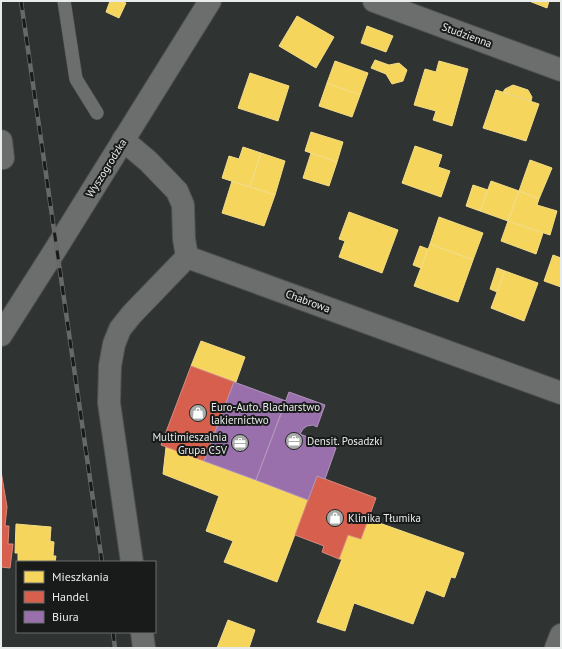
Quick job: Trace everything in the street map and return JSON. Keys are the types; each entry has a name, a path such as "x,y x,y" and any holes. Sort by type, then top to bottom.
{"street":[{"name":"Wyszogrodzka","path":"1,335 210,1"},
{"name":"Studzienna","path":"374,1 561,70"},
{"path":"123,140 148,161 177,191 183,205 184,238 187,257 132,314 120,329 114,344 110,366 109,403 132,561"},
{"name":"Chabrowa","path":"187,257 561,393"},
{"path":"142,633 144,648"},
{"path":"556,648 561,635"}],"lane":[{"path":"64,1 76,78 97,113"}],"building: Mieszkania":[{"path":"110,1 121,1 126,3 119,18 106,12"},
{"path":"529,1 549,1 547,8"},
{"path":"297,16 334,37 316,68 279,46"},
{"path":"367,26 393,36 386,52 361,43"},
{"path":"375,60 389,65 399,63 407,70 403,81 392,84 386,74 371,68"},
{"path":"335,61 368,73 360,95 327,83"},
{"path":"439,61 468,69 452,126 433,120 436,111 414,105 425,69 436,72"},
{"path":"250,73 289,86 278,121 238,108"},
{"path":"327,83 360,95 352,117 319,106"},
{"path":"513,85 528,90 532,97 531,101 503,92 505,89"},
{"path":"496,90 539,104 526,141 483,128"},
{"path":"311,132 343,142 337,162 305,151"},
{"path":"415,146 442,155 438,167 450,171 441,197 402,183"},
{"path":"243,147 261,153 250,187 222,178 229,156 239,159"},
{"path":"261,153 285,161 275,195 250,187"},
{"path":"311,153 337,162 329,186 303,178"},
{"path":"530,160 552,168 539,199 519,191"},
{"path":"232,181 275,195 264,226 222,213"},
{"path":"491,181 519,191 508,221 480,211"},
{"path":"473,185 488,190 480,211 466,206"},
{"path":"519,191 539,199 537,205 557,211 550,235 508,221"},
{"path":"349,212 398,230 382,273 339,257 345,241 339,239"},
{"path":"439,217 483,233 473,260 430,244"},
{"path":"508,221 543,233 536,254 501,241"},
{"path":"430,244 473,260 458,302 414,286"},
{"path":"420,246 428,249 421,268 413,265"},
{"path":"553,255 561,258 561,287 544,281"},
{"path":"497,268 505,271 497,292 490,289"},
{"path":"505,271 538,283 524,321 491,308"},
{"path":"201,341 245,357 236,382 191,366"},
{"path":"166,447 308,500 277,582 224,562 233,541 206,531 219,496 163,474"},
{"path":"368,519 464,553 455,578 451,577 444,597 426,590 413,624 354,603 345,631 317,622 342,559 339,559 348,535 361,539"},
{"path":"16,524 51,527 50,541 54,542 53,556 56,556 55,561 18,561 18,553 15,553"},
{"path":"228,620 255,630 249,648 217,648"}],"building: Handel":[{"name":"Euro-Auto. Blacharstwo lakiernictwo","path":"191,366 234,382 204,461 161,445"},
{"path":"1,471 7,507 5,526 9,526 8,544 13,544 10,568 1,567"},
{"name":"Klinika Tłumika","path":"317,476 376,498 361,539 348,535 339,559 322,552 324,546 295,535"}],"building: Biura":[{"name":"Multimieszalnia Grupa CSV","path":"234,382 286,401 256,480 204,461"},
{"name":"Densit. Posadzki","path":"289,392 325,405 317,427 313,425 307,426 300,434 336,448 325,479 317,476 308,500 256,480"}],"railway":[{"path":"21,1 102,561"},
{"path":"113,633 115,648"}],"place":[{"name":"Euro-Auto. Blacharstwo lakiernictwo","path":"198,413"},
{"name":"Densit. Posadzki","path":"294,441"},
{"name":"Multimieszalnia Grupa CSV","path":"240,443"},
{"name":"Klinika Tłumika","path":"335,518"}]}
